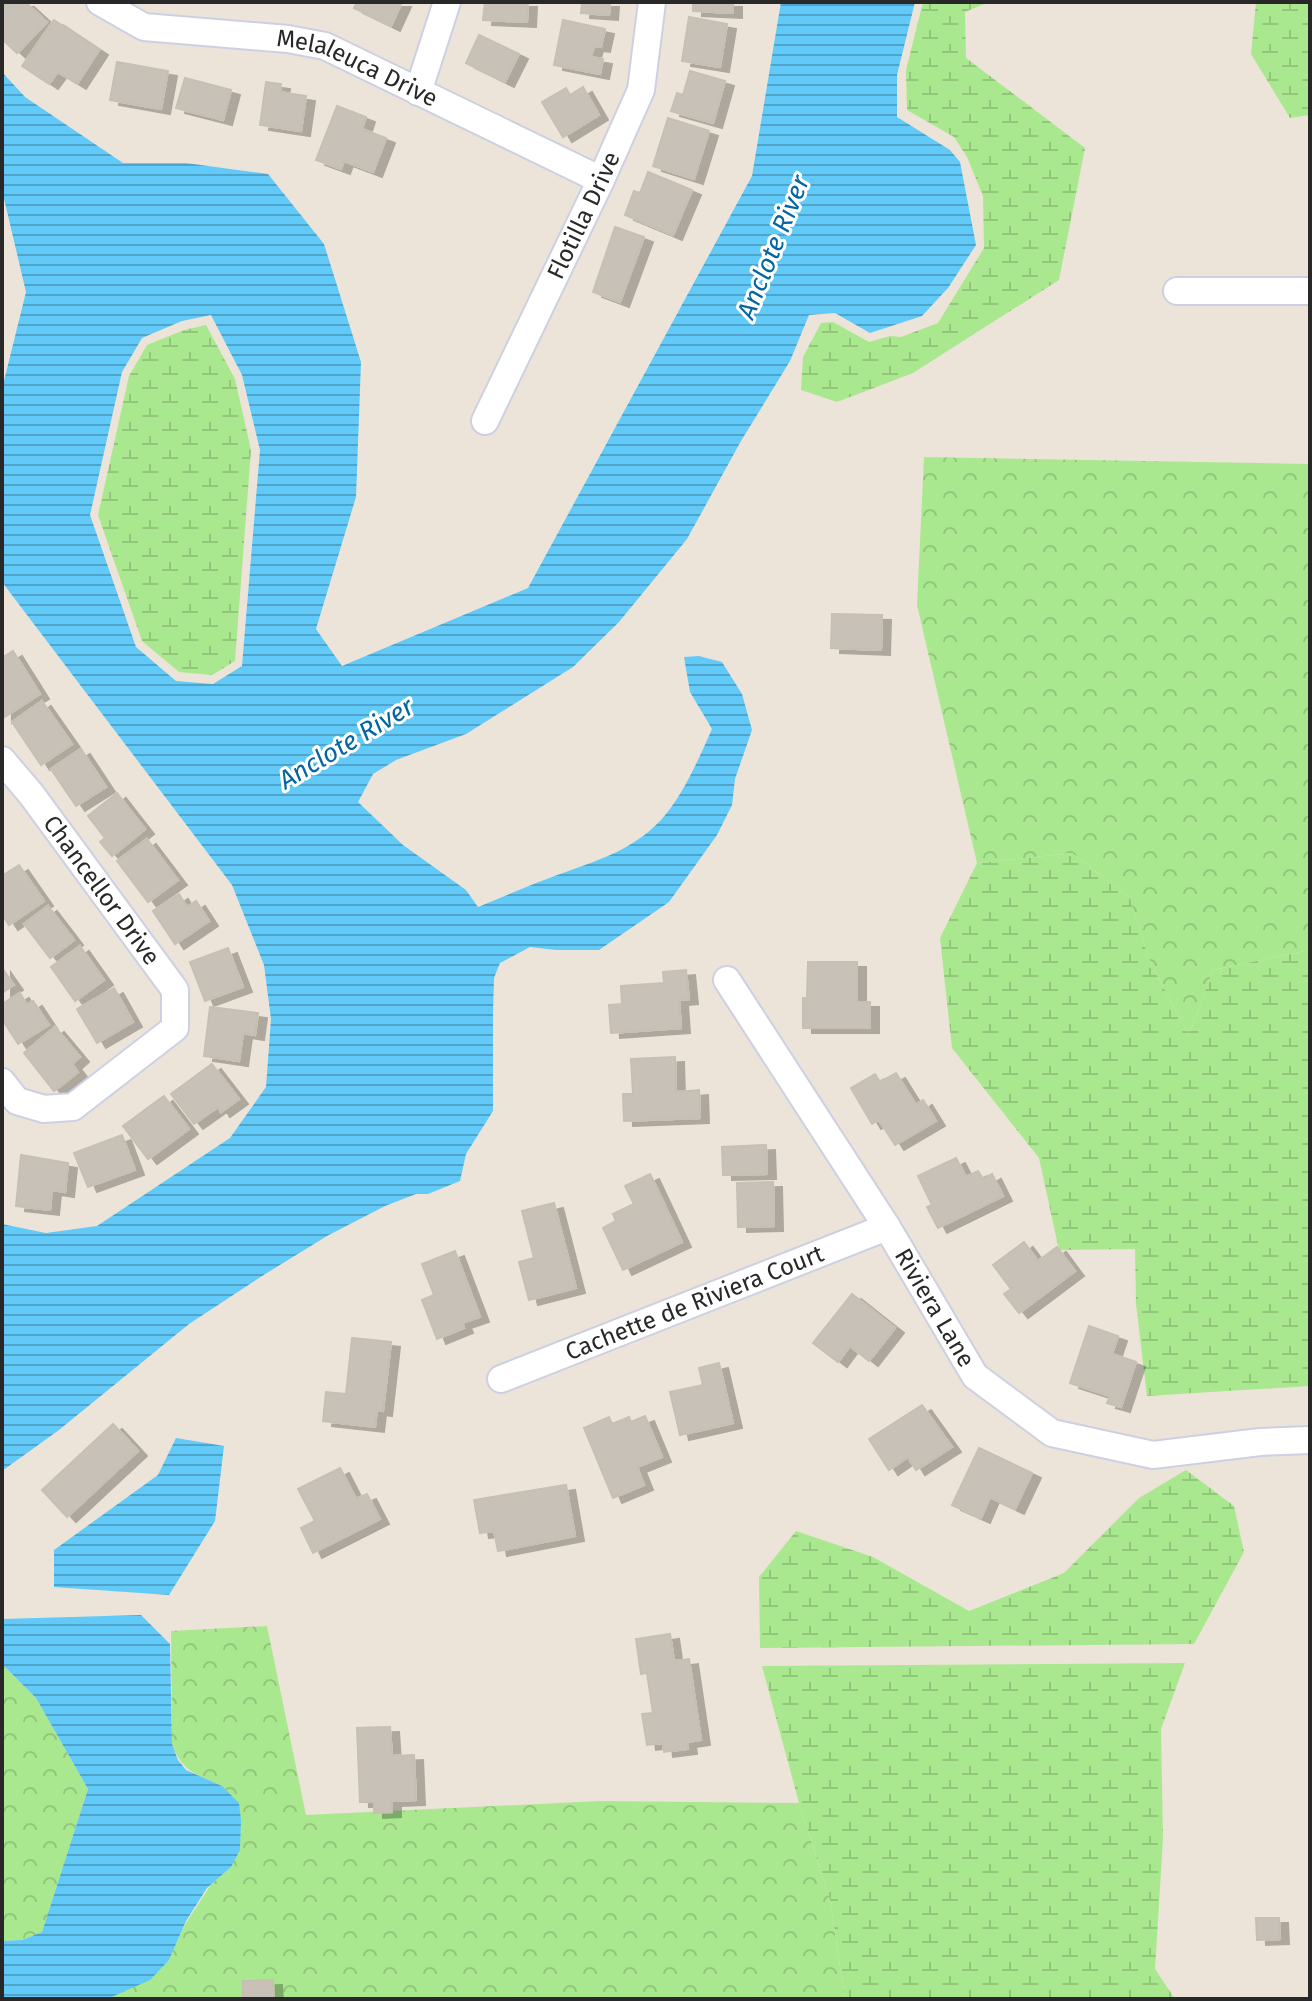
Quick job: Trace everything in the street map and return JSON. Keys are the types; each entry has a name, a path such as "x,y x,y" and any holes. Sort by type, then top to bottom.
{"street":[{"name":"Melaleuca Drive","path":"100,2 144,27 288,39 325,46 601,180"},
{"path":"418,92 447,2"},
{"name":"Flotilla Drive","path":"485,421 641,90 652,2"},
{"path":"1177,291 1310,291"},
{"name":"Chancellor Drive","path":"2,760 31,794 175,990 175,1028 73,1107 44,1109 17,1101 2,1082"},
{"name":"Riviera Lane","path":"727,980 887,1227 975,1376 1052,1433 1153,1455 1260,1442 1310,1440"},
{"name":"Cachette de Riviera Court","path":"501,1379 887,1227"}],"green space":[{"path":"923,2 989,2 965,12 966,58 1085,148 1059,280 913,373 837,402 801,390 803,357 821,323 833,322 869,342 890,336 901,337 938,323 984,248 983,196 967,157 954,137 907,110 906,70"},
{"path":"1256,2 1310,2 1310,115 1290,118 1251,54"},
{"path":"206,325 235,379 251,450 235,661 212,675 179,672 142,641 98,515 129,376 147,345"},
{"path":"924,457 1310,464 1310,950 1213,970 1189,1035 1150,962 1130,898 1072,853 977,863 917,605"},
{"path":"1072,853 1130,898 1150,962 1189,1035 1213,970 1310,950 1310,1386 1147,1396 1136,1304 1135,1249 1059,1250 1039,1158 952,1048 940,938 977,863"},
{"path":"1186,1470 1234,1506 1244,1552 1194,1644 760,1648 759,1577 796,1531 873,1557 969,1611 1064,1573 1139,1498"},
{"path":"267,1626 306,1815 600,1801 799,1803 830,1900 845,1999 108,1999 169,1960 184,1926 212,1883 231,1867 222,1786 185,1766 172,1744 171,1631"},
{"path":"1185,1663 1161,1729 1163,1839 1155,1969 1175,1999 845,1999 830,1900 799,1803 762,1666"},
{"path":"2,1664 36,1698 88,1789 42,1932 22,1940 2,1941"}],"water":[{"name":"Anclote River","path":"781,2 915,2 897,75 897,117 950,150 960,162 976,245 948,288 922,316 870,333 835,313 809,315 790,361 687,539 619,622 573,667 466,734 396,760 373,774 358,802 403,845 466,890 478,907 607,856 649,832 661,820 684,788 701,753 712,729 690,692 684,657 699,656 722,662 742,694 752,730 735,779 732,805 717,835 669,902 599,950 530,947 500,963 494,978 493,1111 466,1154 460,1181 385,1206 327,1236 262,1276 189,1324 59,1430 2,1471 2,1224 46,1233 97,1226 230,1138 266,1087 271,1019 264,965 232,885 2,582 2,389 26,292 2,190 2,72 25,97 123,163 186,163 268,174 324,244 361,362 356,497 316,629 342,666 528,588 752,176","holes":["211,315 242,375 260,450 242,666 213,684 176,681 136,647 90,515 122,372 142,338 182,321"]},
{"path":"176,1438 224,1446 215,1521 169,1595 54,1587 54,1550 158,1475"},
{"path":"141,1615 170,1644 172,1744 178,1760 186,1770 222,1786 239,1803 240,1850 231,1867 207,1888 186,1921 169,1960 150,1980 107,1999 2,1999 2,1941 22,1940 42,1932 88,1789 36,1698 2,1664 2,1619"}],"building":[{"path":"2,2 25,2 47,22 17,53 2,39"},
{"path":"357,2 402,2 391,26 354,8"},
{"path":"485,2 528,2 527,22 483,20"},
{"path":"582,2 610,2 609,15 581,13"},
{"path":"693,2 733,2 733,13 693,11"},
{"path":"689,17 727,24 720,67 682,61"},
{"path":"54,20 99,50 77,84 58,72 49,84 22,66"},
{"path":"563,20 605,29 601,47 594,46 591,57 603,59 600,74 554,65"},
{"path":"479,35 519,54 505,82 466,63"},
{"path":"117,62 168,71 161,109 110,100"},
{"path":"690,71 725,81 713,123 671,111 677,93 683,95"},
{"path":"185,78 231,90 223,120 176,108"},
{"path":"266,82 281,84 280,92 306,96 301,131 260,125"},
{"path":"583,87 599,115 563,137 542,102 566,88 570,95"},
{"path":"337,106 366,117 362,129 386,138 373,172 344,161 341,169 316,160"},
{"path":"668,118 709,131 694,179 653,166"},
{"path":"648,172 692,190 673,235 625,215 634,191 640,193"},
{"path":"615,227 644,237 620,302 593,292"},
{"path":"832,614 882,615 881,650 831,648"},
{"path":"13,651 40,694 3,718 2,658"},
{"path":"42,701 72,744 41,765 12,722"},
{"path":"81,749 106,787 76,806 51,769"},
{"path":"117,793 145,829 112,856 100,842 105,838 88,816"},
{"path":"147,839 178,880 148,902 117,861"},
{"path":"19,865 44,901 9,925 2,914 2,876"},
{"path":"179,894 187,907 196,901 209,921 175,944 153,911"},
{"path":"48,906 74,940 50,958 24,924"},
{"path":"80,946 104,980 75,1001 51,967"},
{"path":"228,948 243,987 205,1001 190,962"},
{"path":"808,962 857,962 857,1002 870,1002 870,1028 803,1028"},
{"path":"2,968 14,985 2,993"},
{"path":"686,970 689,999 679,1000 681,1028 611,1033 609,1005 622,1004 621,986 664,983 663,972"},
{"path":"114,988 133,1022 97,1043 77,1009"},
{"path":"20,993 27,1005 33,1001 49,1025 18,1044 2,1019 2,1004"},
{"path":"210,1007 258,1013 255,1035 243,1033 239,1061 204,1056"},
{"path":"55,1027 80,1057 72,1064 78,1072 54,1091 24,1053"},
{"path":"675,1057 676,1092 699,1090 700,1118 624,1121 623,1094 633,1094 631,1059"},
{"path":"212,1064 239,1099 221,1112 218,1107 194,1124 171,1094"},
{"path":"896,1073 916,1105 923,1100 936,1121 895,1145 879,1120 872,1124 851,1088 875,1074 880,1082"},
{"path":"164,1096 189,1129 148,1159 123,1126"},
{"path":"122,1135 135,1170 88,1187 74,1153"},
{"path":"766,1145 767,1174 723,1175 722,1147"},
{"path":"21,1155 68,1163 65,1192 52,1190 50,1210 16,1206"},
{"path":"956,1158 966,1177 978,1171 983,1179 992,1174 1003,1196 938,1228 927,1207 932,1205 918,1176"},
{"path":"650,1174 682,1242 623,1270 603,1228 616,1221 613,1214 634,1204 625,1186"},
{"path":"773,1182 774,1226 738,1227 737,1183"},
{"path":"554,1203 576,1288 529,1300 519,1262 534,1258 522,1211"},
{"path":"1024,1242 1038,1261 1057,1247 1075,1271 1019,1313 1004,1294 1011,1289 993,1265"},
{"path":"455,1251 480,1317 462,1323 464,1328 437,1339 422,1300 434,1295 422,1264"},
{"path":"852,1294 895,1328 869,1361 850,1346 838,1362 813,1343"},
{"path":"1089,1326 1118,1336 1112,1354 1136,1362 1121,1407 1107,1403 1110,1396 1070,1383"},
{"path":"352,1338 391,1342 383,1411 377,1410 375,1427 323,1421 326,1392 346,1394"},
{"path":"719,1363 733,1423 680,1435 670,1392 703,1385 699,1368"},
{"path":"922,1405 952,1447 916,1470 908,1457 889,1470 869,1439"},
{"path":"645,1416 662,1457 637,1467 644,1485 613,1498 584,1428 609,1417 612,1424 629,1417 631,1422"},
{"path":"113,1424 138,1451 67,1517 42,1490"},
{"path":"979,1448 1032,1473 1015,1509 990,1497 981,1518 952,1505"},
{"path":"340,1468 356,1499 367,1494 380,1519 313,1553 301,1528 315,1521 298,1489"},
{"path":"566,1485 575,1536 498,1551 494,1531 480,1533 474,1500"},
{"path":"670,1634 674,1661 689,1659 701,1740 687,1742 688,1749 664,1752 663,1743 647,1745 642,1714 653,1713 647,1673 641,1674 636,1639"},
{"path":"390,1727 392,1756 414,1755 416,1800 392,1801 392,1812 374,1813 374,1802 360,1802 357,1728"},
{"path":"1256,1918 1279,1918 1280,1939 1257,1940"},
{"path":"273,1980 274,1999 243,1999 243,1981"}]}
